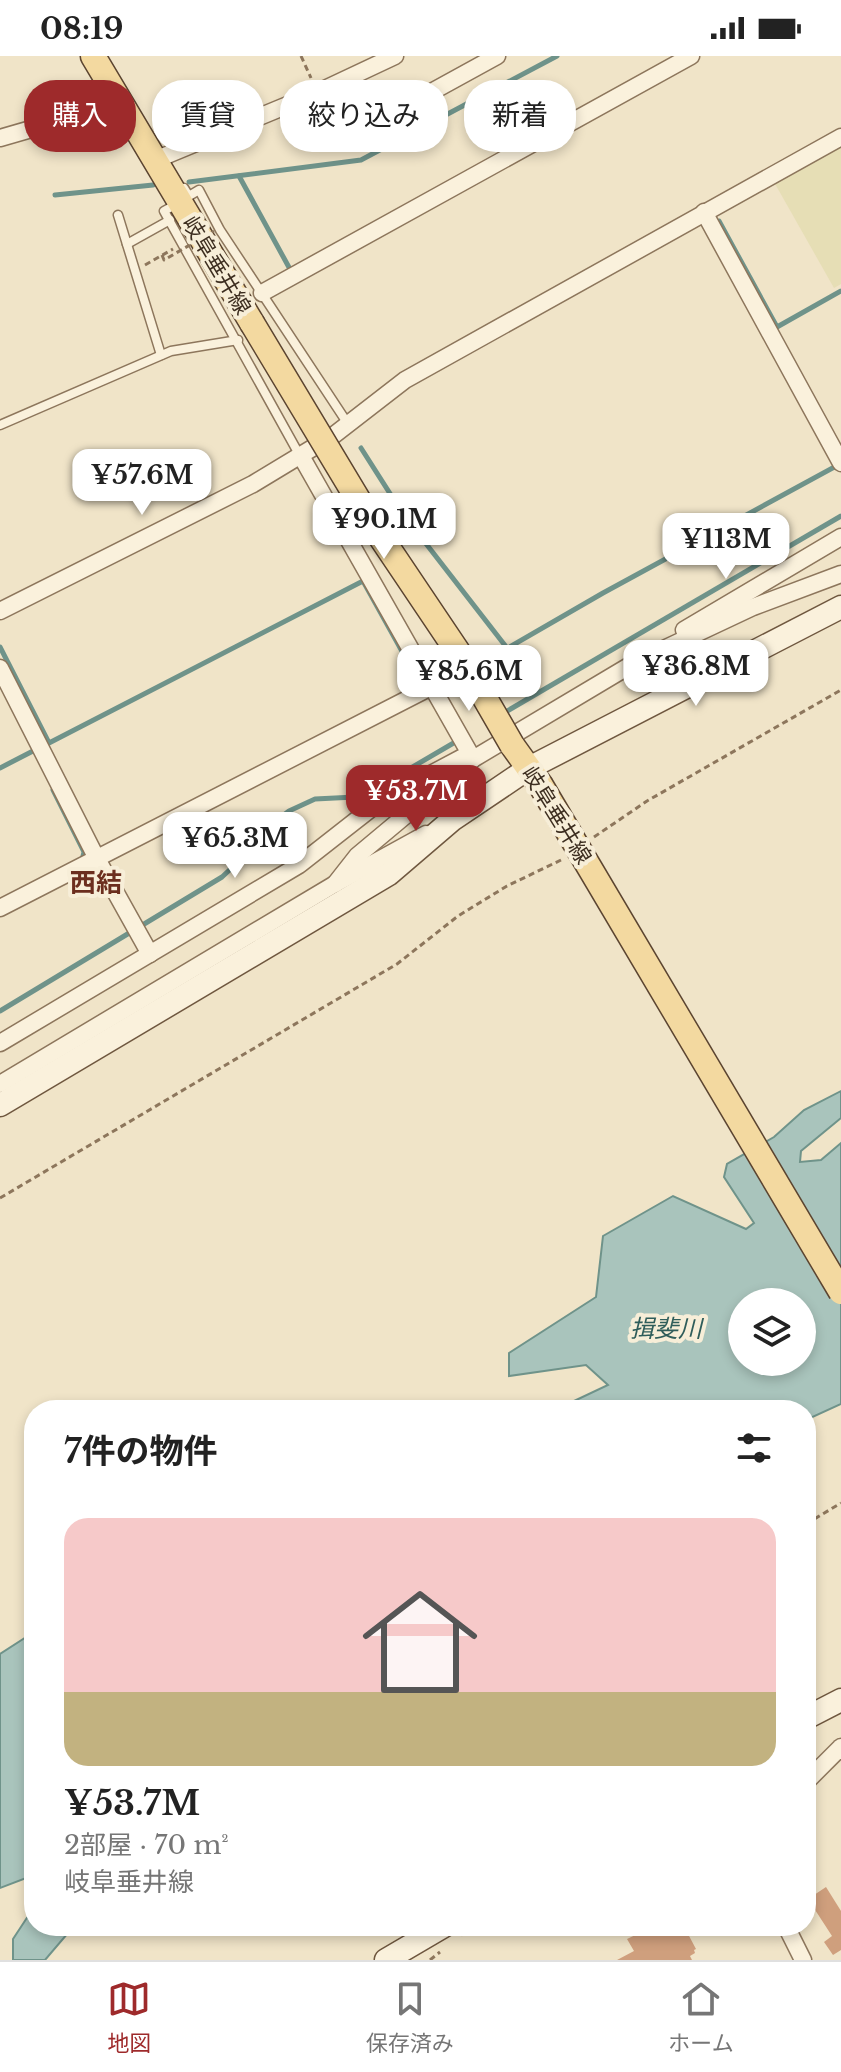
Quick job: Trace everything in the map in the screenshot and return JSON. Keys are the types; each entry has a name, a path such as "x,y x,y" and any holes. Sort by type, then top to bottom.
{"main road":[{"name":"岐阜垂井線","path":"93,56 107,80"},
{"name":"岐阜垂井線","path":"136,123 165,162 177,202 245,332 460,655 841,1292"}],"street":[{"path":"344,80 395,56"},
{"path":"448,83 497,56"},
{"path":"262,293 691,56"},
{"path":"165,162 280,110"},
{"path":"0,138 24,131"},
{"path":"0,611 253,484 348,425 405,380 841,137"},
{"path":"704,212 841,463"},
{"path":"301,456 473,759"},
{"path":"335,884 357,856 473,759 841,537"},
{"path":"634,663 753,607 841,574"},
{"path":"0,1084 335,884 841,607"},
{"path":"0,668 97,859 150,954"},
{"path":"0,908 431,687"},
{"path":"0,1043 299,865 382,800 463,757 473,759"},
{"path":"0,1105 389,874 452,820"},
{"path":"816,1713 841,1700"},
{"path":"816,1772 841,1747"},
{"path":"386,1960 427,1936"},
{"path":"791,1936 803,1960"}],"lane":[{"path":"127,244 177,202 199,190 220,230 348,425"},
{"path":"118,215 161,355"},
{"path":"0,425 171,351 245,332 301,456"}],"path":[{"path":"301,56 310,80"},
{"path":"145,266 162,255 164,260 214,231"},
{"path":"587,842 647,801 841,690"},
{"path":"0,1198 397,964 458,916 507,886 563,858"},
{"path":"816,1518 841,1503"}],"shaded area":[{"path":"841,145 841,284 834,288 774,182"}],"water":[{"name":"揖斐川","path":"841,1091 841,1118 801,1151 800,1162 821,1160 841,1143 841,1404 816,1415 816,1400 576,1400 608,1385 586,1365 509,1376 509,1353 596,1297 603,1236 673,1196 746,1229 754,1223 724,1177 727,1164 774,1137 804,1110"},
{"path":"24,1638 24,1879 0,1888 0,1654"},
{"path":"24,1922 24,1936 65,1936 45,1960 13,1960 13,1939"}],"building":[{"path":"826,1887 841,1911 841,1950 833,1955 824,1942 832,1936 816,1911 816,1894"},
{"path":"633,1936 689,1936 696,1949 690,1956 692,1960 617,1960 634,1951 627,1939"}],"waterway":[{"path":"189,182 361,160 557,56"},
{"path":"239,176 291,271"},
{"path":"55,195 153,185"},
{"path":"719,221 777,327 841,291"},
{"path":"361,448 403,514 507,648"},
{"path":"475,667 603,593 840,464"},
{"path":"502,714 841,516"},
{"path":"0,647 49,743 363,581 418,680"},
{"path":"0,1011 222,877 289,811 315,799 355,797 457,741"},
{"path":"0,768 33,751"},
{"path":"53,790 84,852 82,860"}],"district":[{"name":"西結","path":"96,883"}]}
